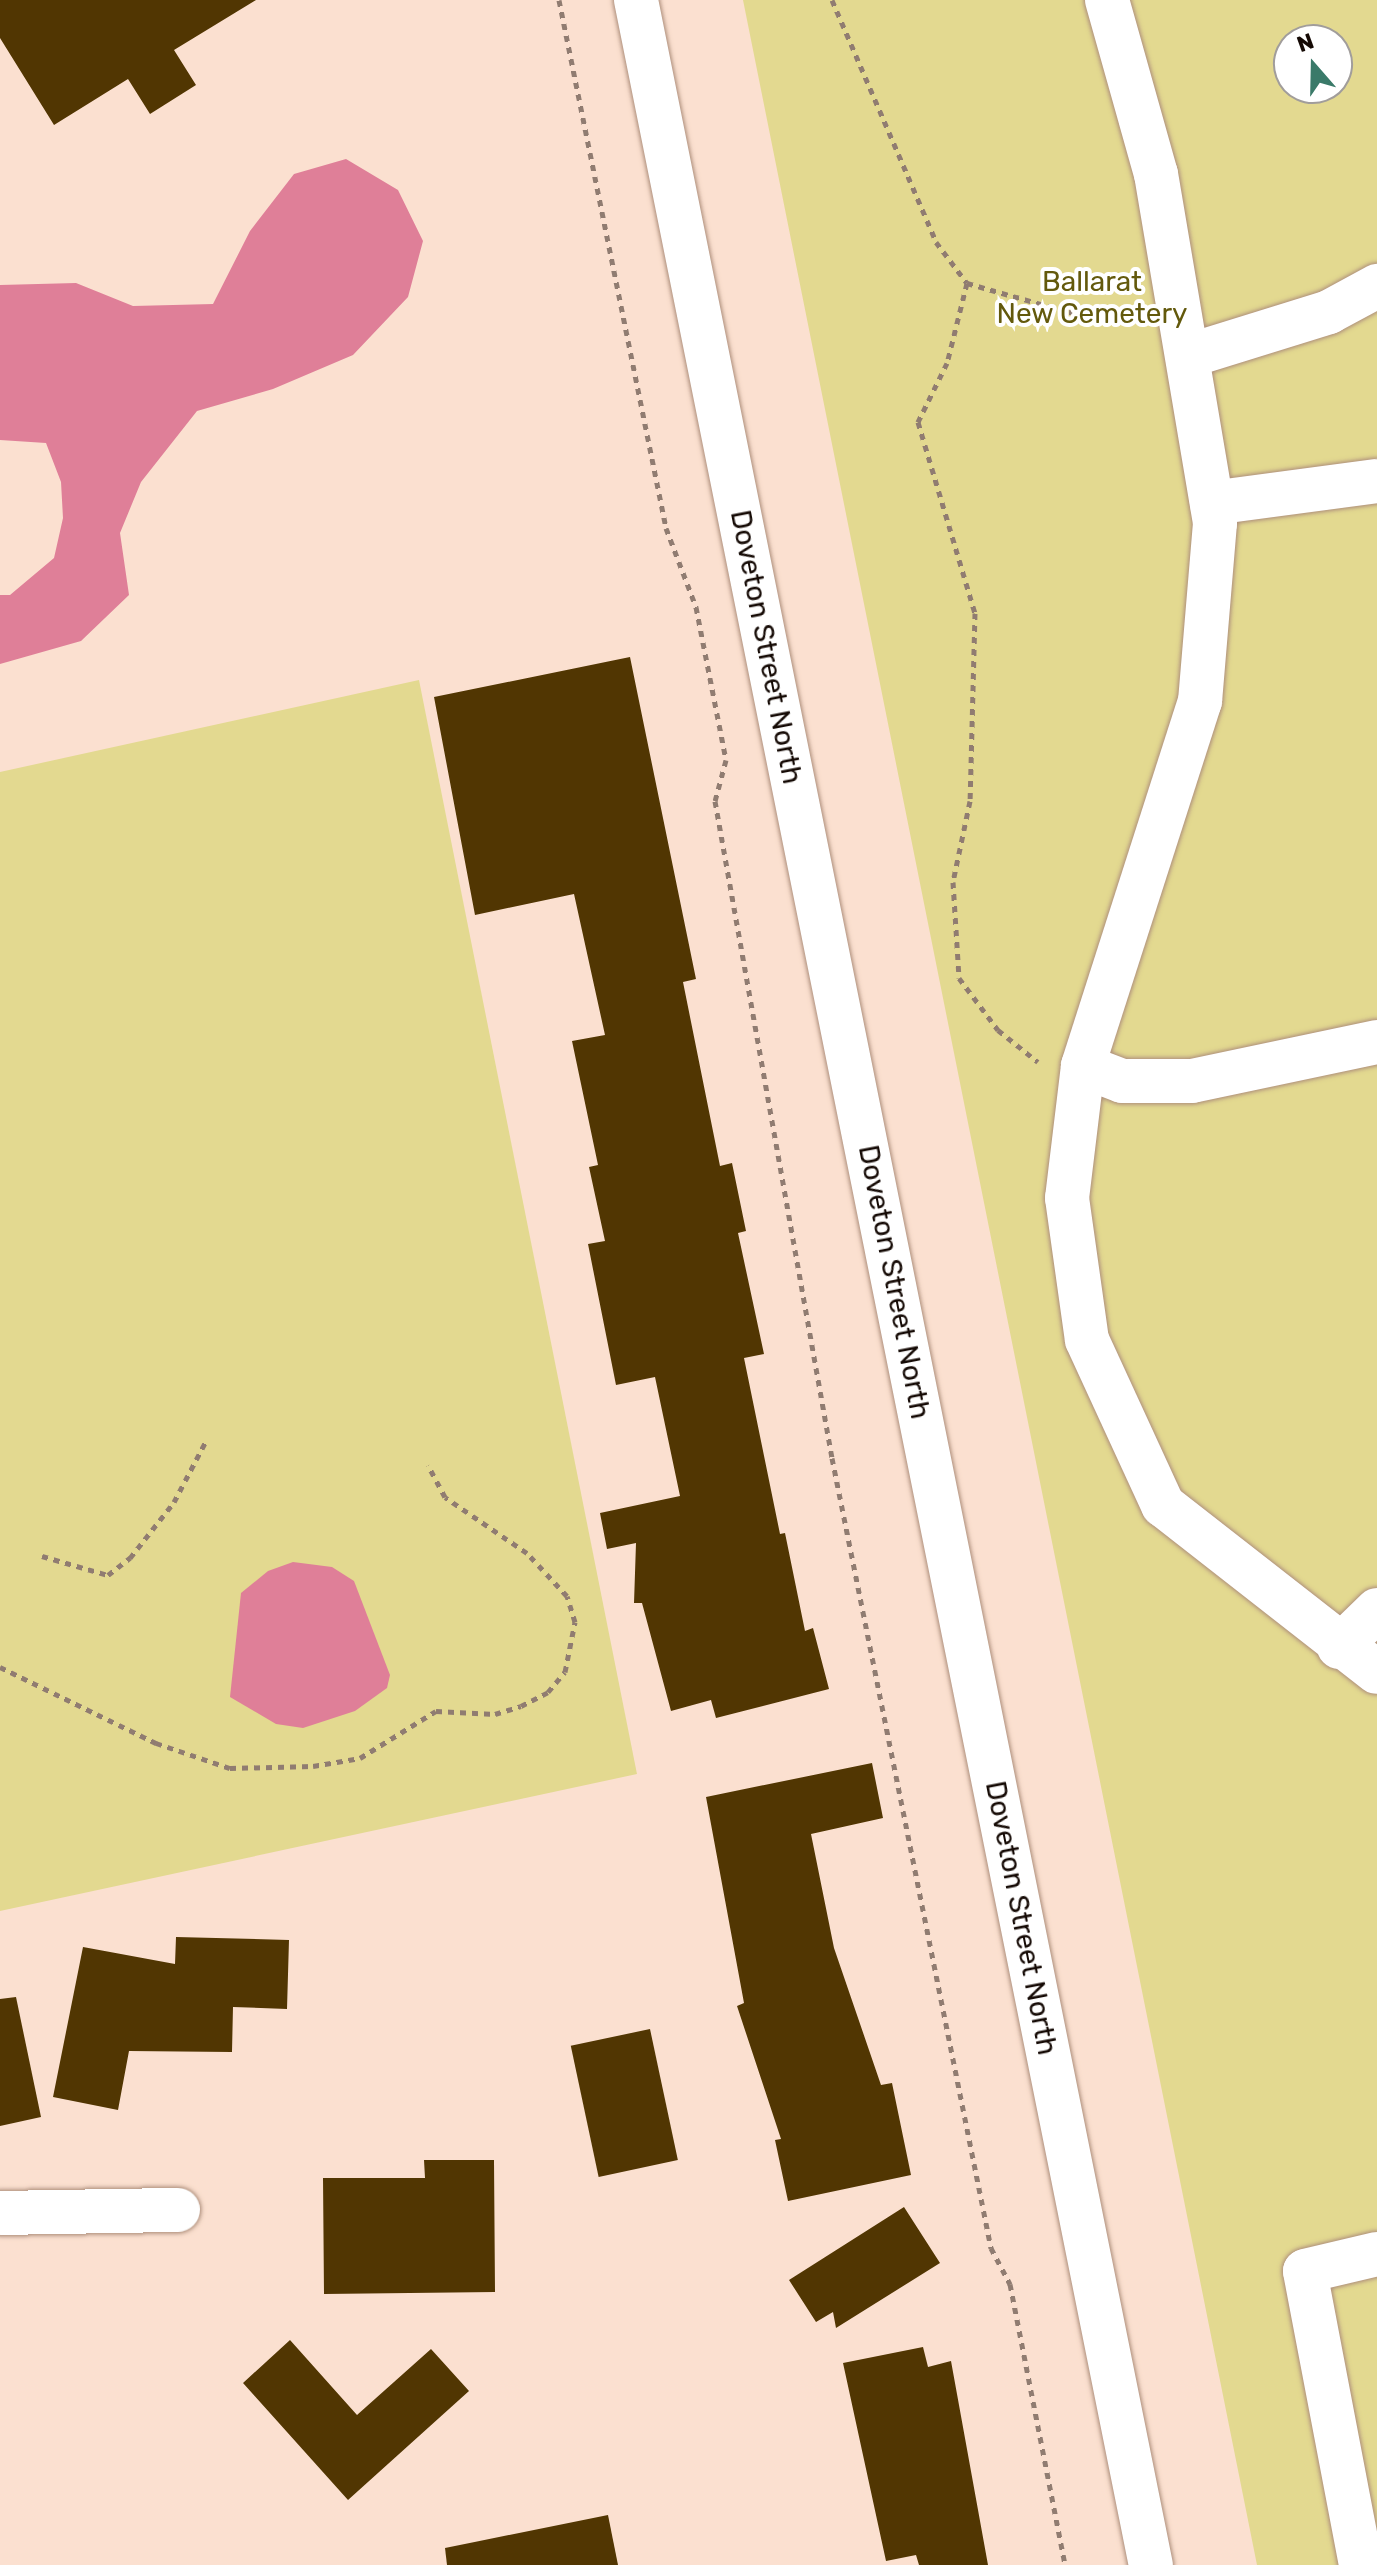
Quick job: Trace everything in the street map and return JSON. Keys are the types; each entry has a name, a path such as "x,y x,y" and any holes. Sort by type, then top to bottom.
{"street":[{"name":"Doveton Street North","path":"636,0 1151,2565"},
{"path":"1107,0 1156,174 1188,338 1212,503 1200,701 1081,1081 1067,1198 1087,1340 1163,1505 1339,1647 1377,1672"},
{"path":"1188,338 1329,312 1377,286"},
{"path":"1212,503 1377,481"},
{"path":"1081,1081 1192,1081 1377,1042"},
{"path":"1339,1647 1377,1610"},
{"path":"0,2213 178,2210"},
{"path":"1361,2565 1305,2271 1377,2254"}],"path":[{"path":"559,0 666,528 699,622 726,760 715,801 832,1458 991,2248 1010,2284 1065,2565"},
{"path":"832,0 936,242 967,283 1069,312 1188,338"},
{"path":"967,283 947,363 918,422 975,613 970,801 953,882 959,978 998,1030 1081,1081"},
{"path":"42,1556 108,1575 160,1521 205,1443"},
{"path":"0,1667 156,1743 230,1768 360,1758 436,1711 495,1714 521,1706 548,1692 565,1672 575,1622 567,1596 527,1553 445,1497 428,1465"}],"green space":[{"name":"Ballarat New Cemetery","path":"743,0 1377,0 1377,2565 1257,2565"},
{"path":"419,680 637,1774 0,1911 0,772"}],"shaded area":[{"path":"346,159 398,190 423,241 408,297 353,355 273,389 197,411 141,482 120,533 129,595 81,641 0,664 0,595 10,595 54,558 63,518 61,482 46,443 0,440 0,285 76,283 133,306 213,304 250,231 294,174"},
{"path":"293,1562 332,1567 354,1581 390,1675 387,1688 355,1711 303,1728 276,1724 230,1697 241,1593 268,1571"}],"building":[{"path":"0,0 256,0 174,50 196,85 150,114 128,79 54,125 0,38"},
{"path":"630,657 696,979 683,982 720,1166 732,1163 746,1231 738,1233 764,1354 744,1358 780,1534 785,1533 805,1631 813,1628 829,1689 716,1718 711,1700 671,1711 642,1603 634,1603 636,1543 607,1549 600,1513 680,1496 655,1377 616,1385 588,1244 605,1241 589,1167 598,1165 572,1041 605,1035 574,894 475,915 434,697"},
{"path":"872,1763 883,1818 811,1834 834,1948 881,2085 892,2083 911,2175 788,2201 775,2140 781,2139 737,2006 744,2003 706,1797"},
{"path":"176,1937 289,1940 287,2009 233,2007 232,2052 129,2051 118,2110 53,2097 83,1947 175,1964"},
{"path":"16,1997 41,2117 0,2126 0,1999"},
{"path":"650,2029 678,2160 599,2177 571,2046"},
{"path":"424,2160 494,2160 495,2292 324,2294 323,2178 425,2178"},
{"path":"904,2207 940,2263 836,2328 833,2312 816,2322 789,2280"},
{"path":"290,2340 357,2415 431,2349 469,2391 348,2500 243,2383"},
{"path":"923,2347 928,2367 951,2361 988,2565 919,2565 916,2555 886,2561 843,2363"},
{"path":"608,2515 618,2565 447,2565 445,2548"}]}
